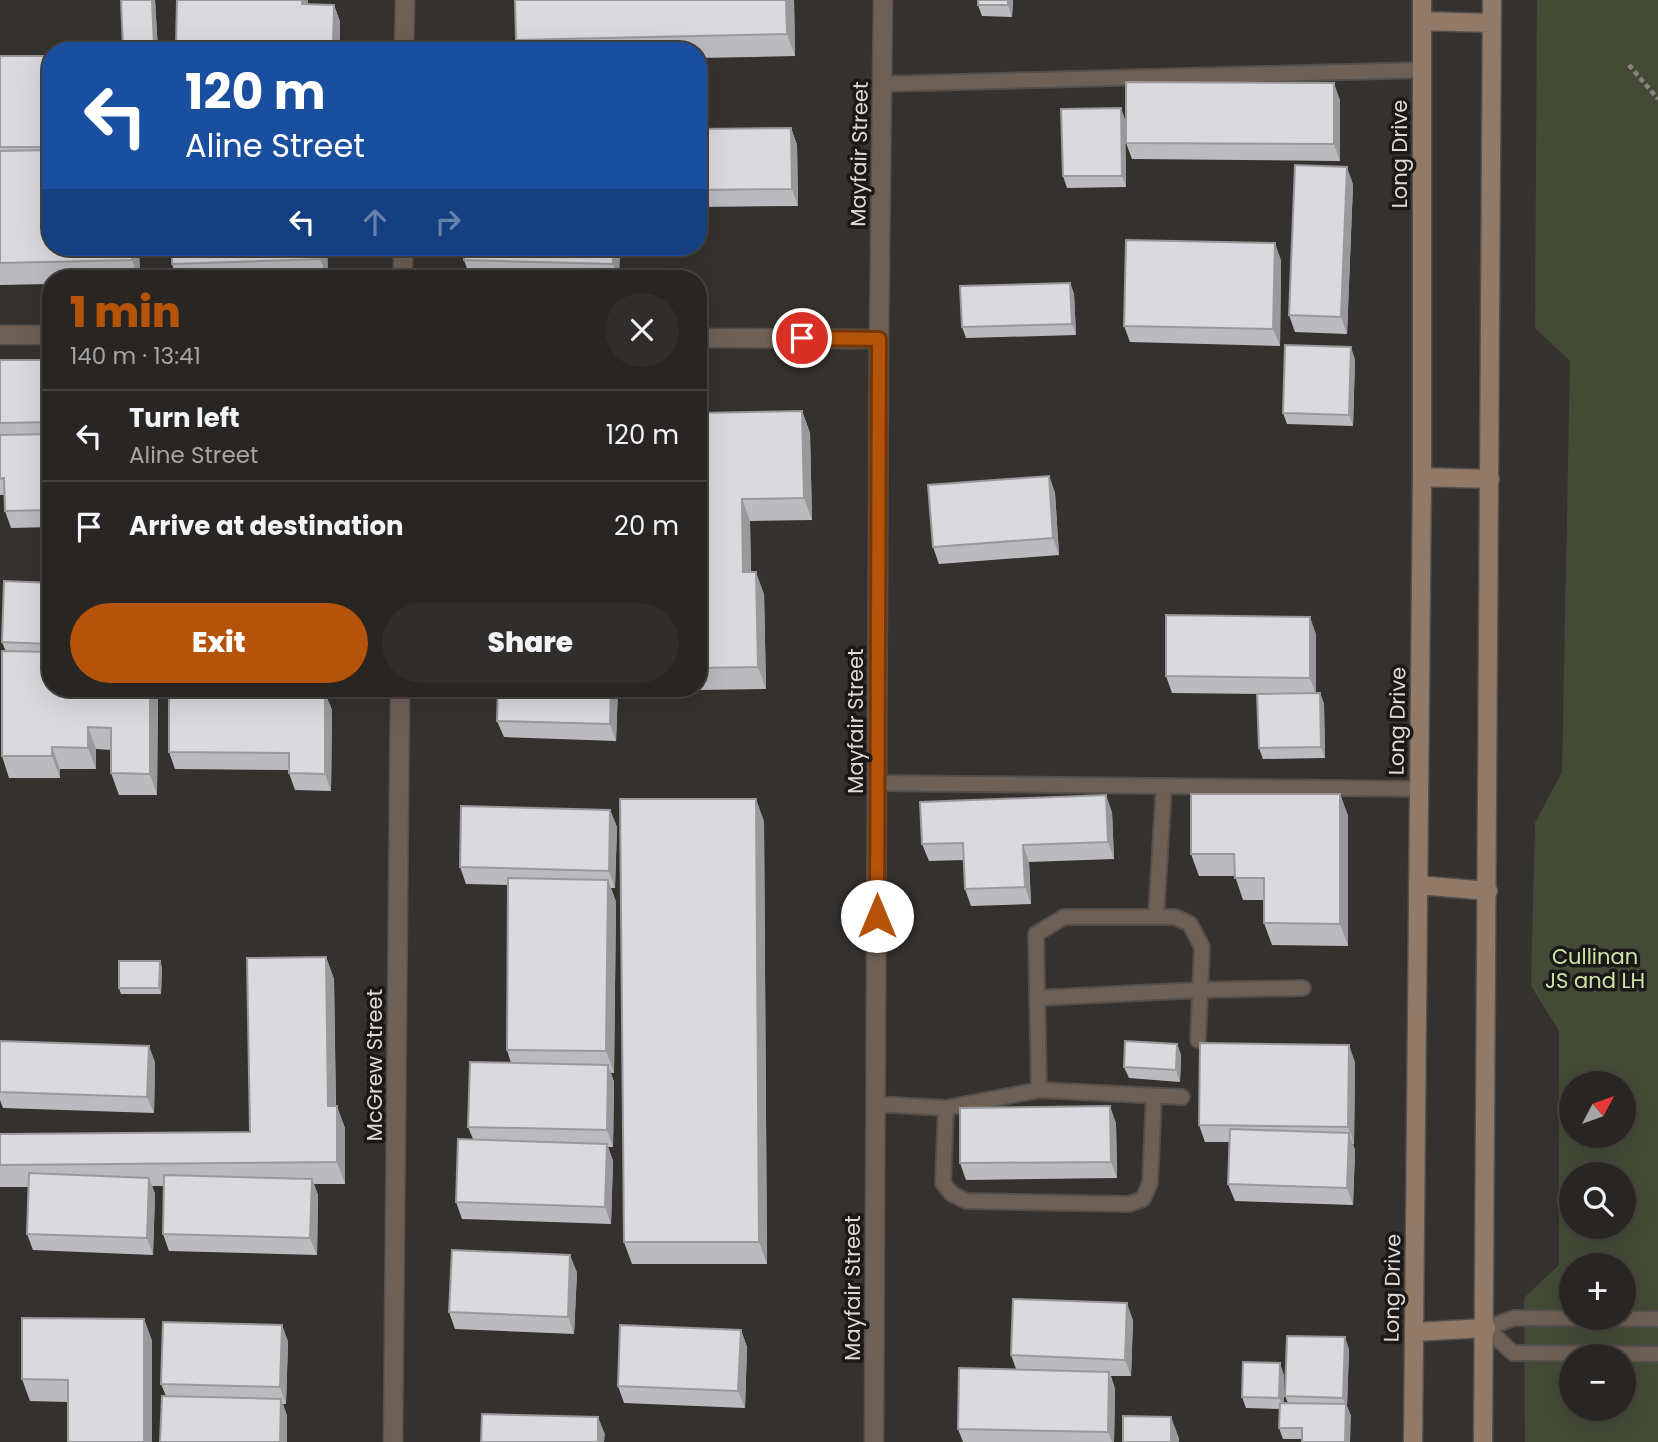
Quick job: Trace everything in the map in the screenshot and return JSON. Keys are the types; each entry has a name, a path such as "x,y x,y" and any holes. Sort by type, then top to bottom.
{"main road":[{"name":"Long Drive","path":"1413,1442 1422,477 1422,0"},
{"path":"1483,1442 1486,1328 1492,0"},
{"path":"1422,21 1491,23"},
{"path":"1422,477 1490,479"},
{"path":"1418,885 1488,891"},
{"path":"1414,1332 1486,1328"}],"street":[{"path":"404,42 405,0"},
{"name":"Mayfair Street","path":"874,1442 883,0"},
{"path":"0,335 42,335"},
{"path":"707,338 879,339"},
{"name":"McGrew Street","path":"393,1442 400,697"}],"lane":[{"path":"882,84 1421,70"},
{"path":"877,783 1419,789"},
{"path":"1156,917 1164,786"},
{"path":"1039,1090 1036,934 1064,918 1175,917 1190,924 1202,947 1198,1040"},
{"path":"1037,998 1303,988"},
{"path":"876,1104 946,1108 1039,1090 1182,1097"},
{"path":"946,1108 943,1183 952,1194 966,1202 1129,1204 1143,1199 1150,1183 1154,1096"},
{"path":"1658,1320 1514,1318 1486,1328 1513,1353 1658,1354"}],"path":[{"path":"1629,65 1658,99"}],"green space":[{"name":"Cullinan JS and LH","path":"1537,0 1658,0 1658,1442 1525,1442 1524,1298 1559,1265 1559,1330 1636,1330 1636,1253 1559,1253 1559,1239 1636,1239 1636,1162 1559,1162 1559,1148 1636,1148 1636,1071 1559,1071 1559,1031 1531,986 1535,823 1562,772 1570,361 1535,328"}],"building":[{"path":"121,0 152,0 154,42 123,42"},
{"path":"177,0 302,0 302,4 334,5 333,42 176,42"},
{"path":"515,0 786,0 787,34 516,40"},
{"path":"978,0 1008,0 1008,5 978,5"},
{"path":"0,56 42,56 42,147 0,147"},
{"path":"1126,82 1334,83 1334,144 1126,143"},
{"path":"1121,108 1122,176 1063,176 1061,109"},
{"path":"791,128 792,189 707,190 707,129"},
{"path":"42,150 42,256 132,256 132,260 0,263 0,151"},
{"path":"1295,165 1347,167 1341,317 1289,315"},
{"path":"1126,240 1275,243 1273,329 1124,326"},
{"path":"172,256 320,256 320,259 172,264"},
{"path":"464,256 613,256 613,264 464,260"},
{"path":"1070,283 1072,324 962,327 960,286"},
{"path":"1285,345 1351,347 1349,415 1283,413"},
{"path":"0,360 42,360 42,422 0,423"},
{"path":"802,411 804,498 742,499 743,572 756,572 758,667 707,668 707,413"},
{"path":"42,434 42,510 5,511 4,478 0,479 0,435"},
{"path":"1049,476 1053,538 933,547 928,485"},
{"path":"4,581 42,583 42,644 2,642"},
{"path":"1166,615 1310,617 1310,678 1166,676"},
{"path":"2,651 42,652 42,697 150,697 150,774 111,773 111,728 88,727 88,748 52,747 52,756 2,756"},
{"path":"1320,693 1321,747 1259,748 1257,694"},
{"path":"169,697 325,697 325,774 289,773 289,753 169,752"},
{"path":"498,697 611,697 610,724 497,721"},
{"path":"1191,794 1340,794 1340,924 1264,923 1264,878 1235,878 1234,854 1191,854"},
{"path":"1106,795 1108,842 1023,845 1025,887 965,889 963,843 922,844 920,802"},
{"path":"620,799 756,799 759,1242 624,1242"},
{"path":"461,806 610,810 609,871 460,867"},
{"path":"508,878 608,880 606,1051 507,1050"},
{"path":"326,957 328,1106 337,1106 337,1162 0,1165 0,1134 250,1132 247,958"},
{"path":"119,961 160,961 159,988 119,988"},
{"path":"0,1041 149,1046 147,1097 0,1092"},
{"path":"1125,1041 1177,1044 1176,1070 1124,1067"},
{"path":"1200,1043 1349,1045 1348,1127 1199,1125"},
{"path":"470,1062 608,1065 607,1130 468,1127"},
{"path":"1110,1106 1111,1162 960,1163 960,1108"},
{"path":"1230,1129 1349,1133 1347,1188 1228,1184"},
{"path":"458,1139 607,1144 605,1207 456,1202"},
{"path":"29,1173 149,1178 147,1238 27,1234"},
{"path":"164,1175 312,1179 310,1238 163,1234"},
{"path":"452,1250 570,1255 568,1317 449,1312"},
{"path":"1013,1299 1127,1303 1125,1360 1011,1355"},
{"path":"22,1318 144,1319 144,1442 68,1442 68,1380 22,1379"},
{"path":"163,1322 282,1325 280,1387 161,1384"},
{"path":"620,1325 741,1330 738,1391 618,1386"},
{"path":"1287,1336 1345,1337 1343,1398 1285,1396"},
{"path":"1243,1362 1280,1363 1279,1398 1242,1397"},
{"path":"959,1368 1109,1372 1108,1432 958,1429"},
{"path":"162,1396 281,1399 280,1442 160,1442"},
{"path":"1280,1403 1346,1404 1345,1442 1302,1442 1302,1428 1279,1428"},
{"path":"482,1414 598,1417 598,1442 481,1442"},
{"path":"1123,1416 1171,1417 1171,1442 1123,1442"}],"route":[{"path":"802,338 879,339 877,916"}]}
